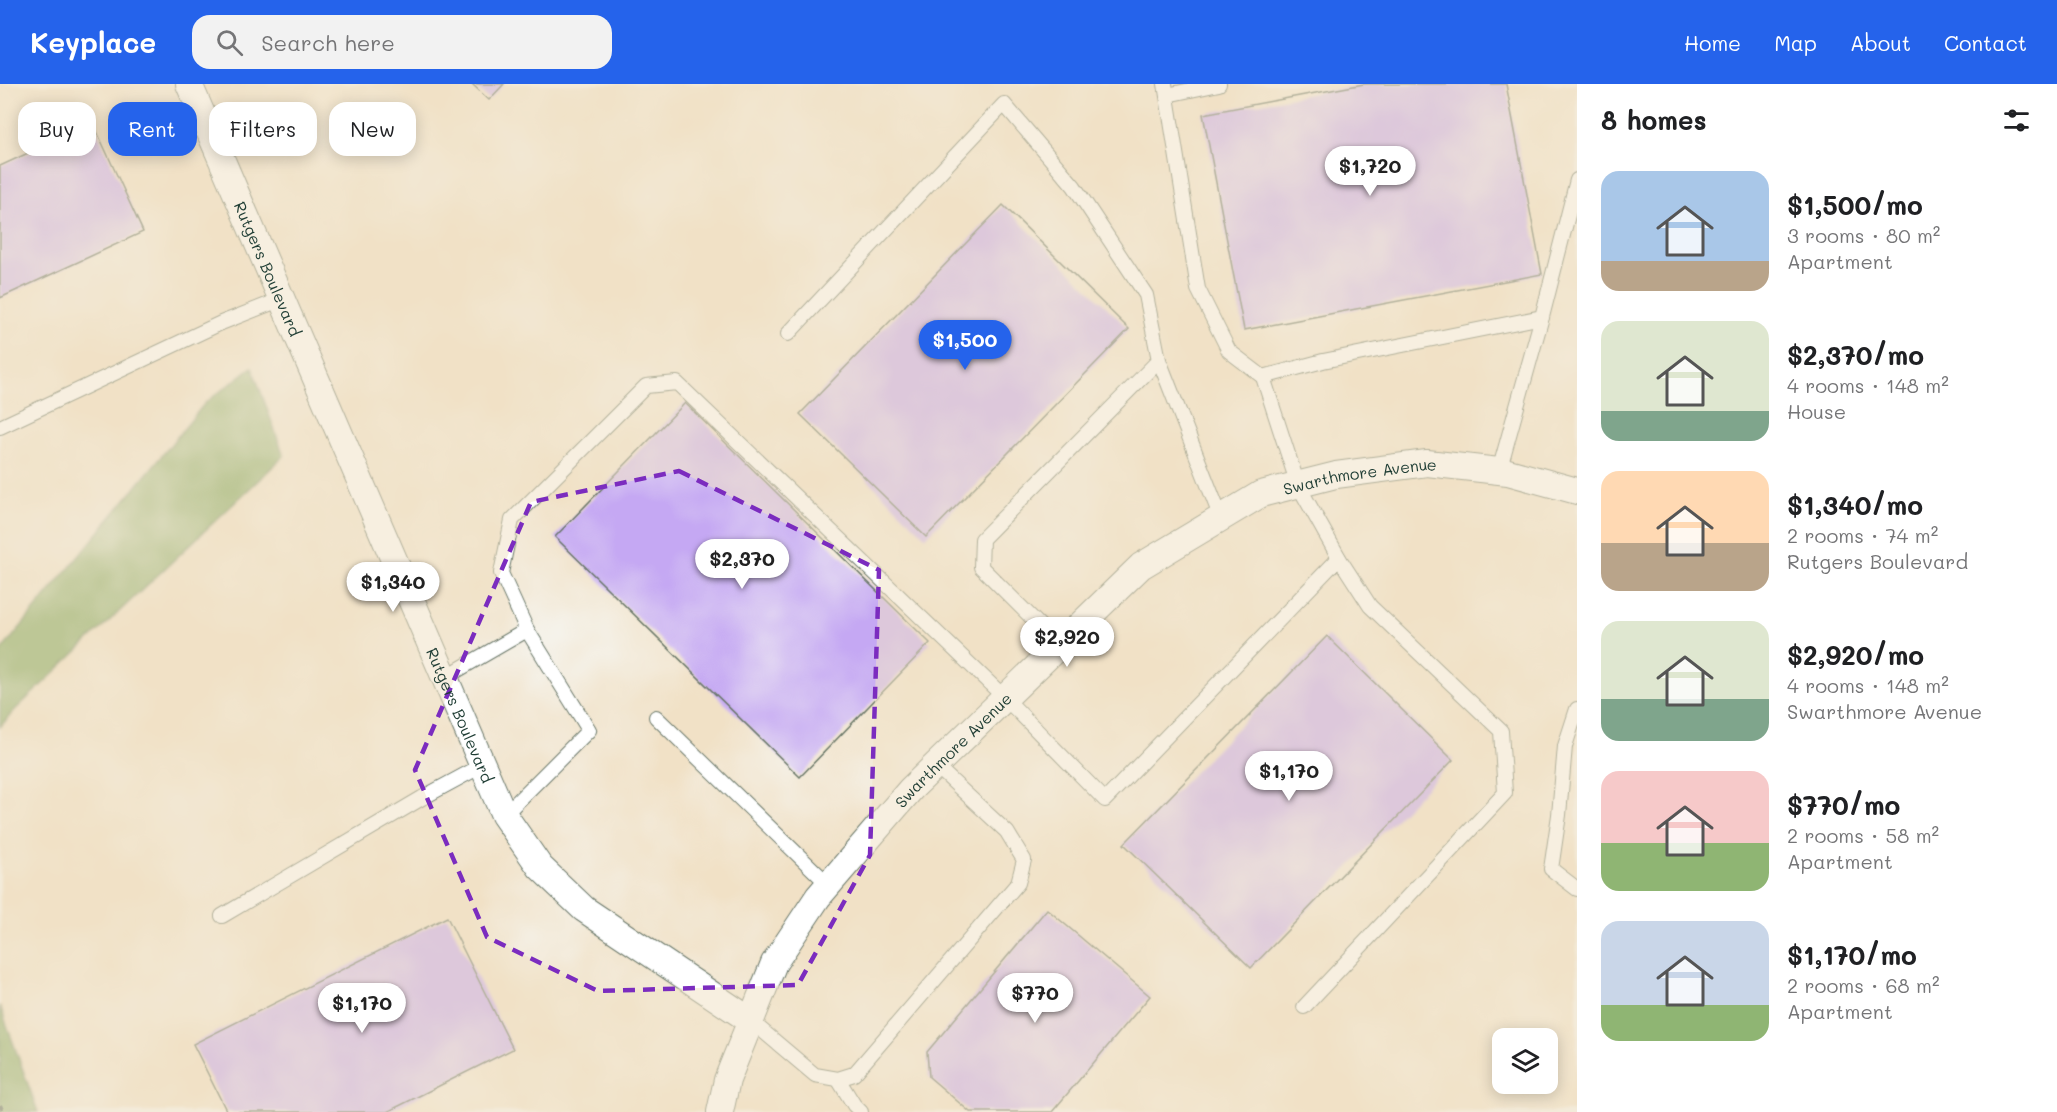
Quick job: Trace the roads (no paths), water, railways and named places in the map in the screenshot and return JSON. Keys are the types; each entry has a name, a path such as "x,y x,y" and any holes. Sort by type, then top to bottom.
{"street":[{"name":"Rutgers Boulevard","path":"189,84 504,815 540,867 585,909 751,1021"},
{"name":"Swarthmore Avenue","path":"720,1112 727,1080 774,963 829,885 911,789 1141,566 1261,494 1336,475 1427,463 1499,471 1577,491"}],"lane":[{"path":"1219,84 1166,90 1198,289 1229,351 1263,377 1298,485 1339,558 1370,606 1501,731 1505,793 1304,1007"},
{"path":"788,334 1005,104 1074,186 1146,295 1159,360 1221,518"},
{"path":"1499,471 1577,180"},
{"path":"0,427 221,323 282,299"},
{"path":"1263,377 1323,361 1542,317"},
{"path":"1059,645 981,567 982,539 1159,360"},
{"path":"504,815 590,730 527,630 501,573 512,520 646,386 677,383 1005,698 1105,800 1339,558"},
{"path":"444,678 527,630"},
{"path":"1577,709 1565,747 1551,869 1577,889"},
{"path":"656,717 829,885"},
{"path":"222,915 483,765"},
{"path":"751,1021 815,1075 838,1079 855,1074 1018,883 1024,860 1007,832 935,765"},
{"path":"838,1079 854,1106 861,1112"}]}
